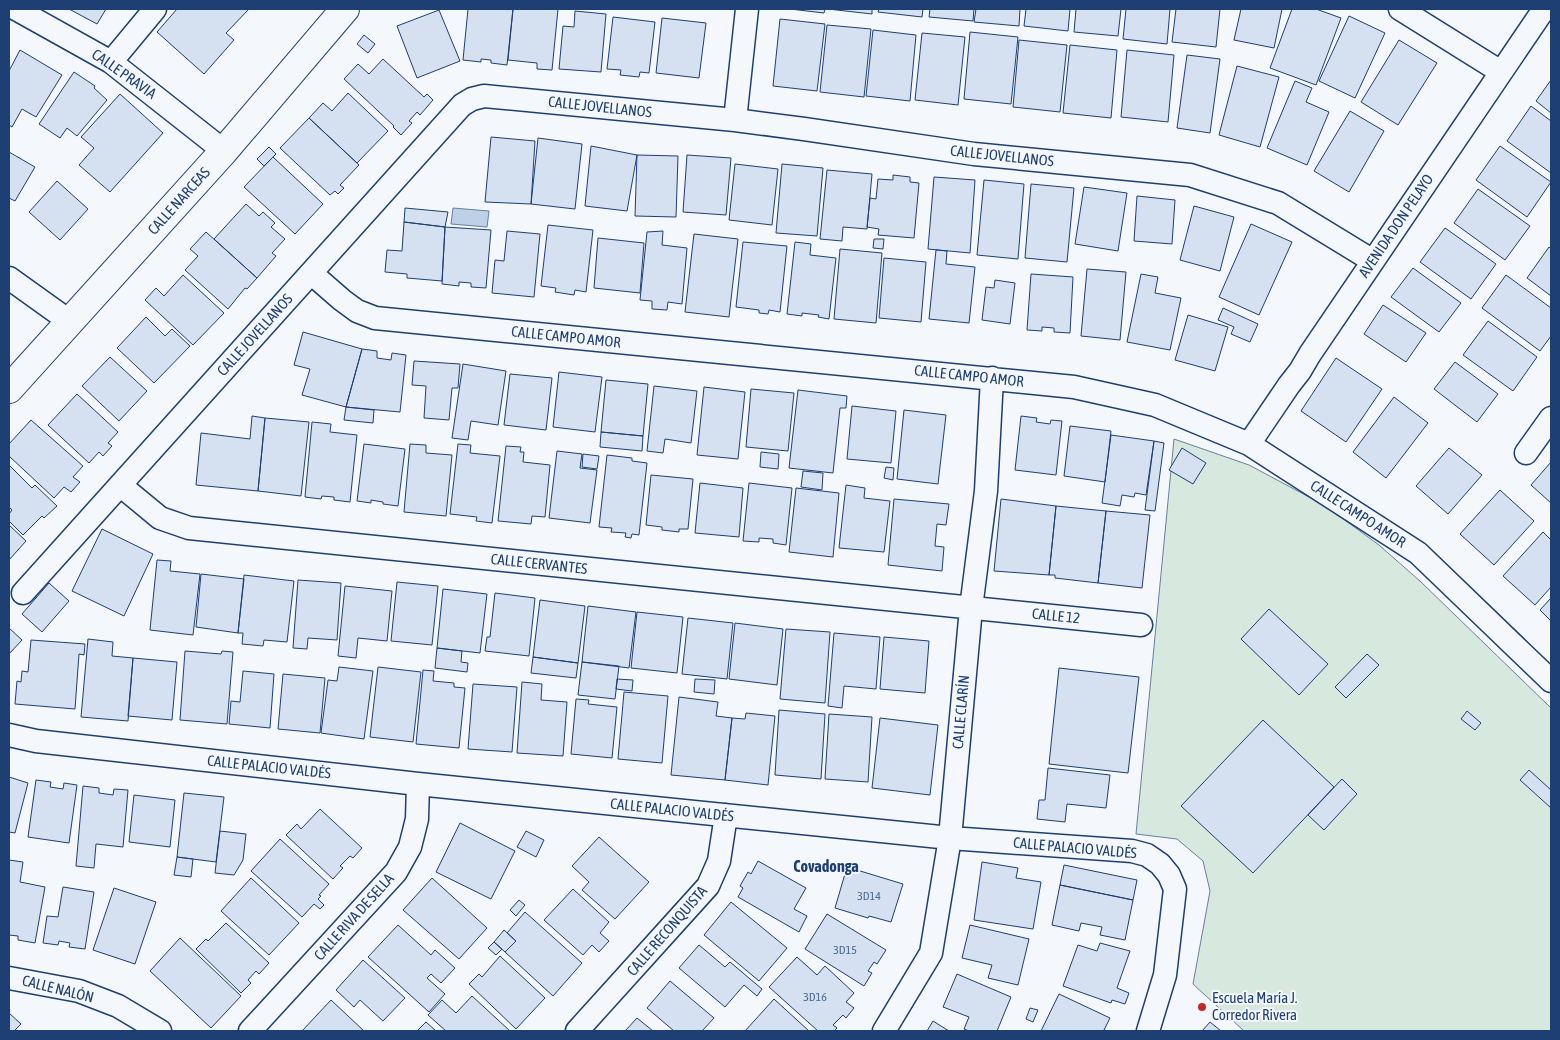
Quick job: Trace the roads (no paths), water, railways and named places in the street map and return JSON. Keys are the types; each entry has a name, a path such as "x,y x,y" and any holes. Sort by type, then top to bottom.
{"street":[{"name":"CALLE PRAVIA","path":"16,9 111,62 224,151"},
{"path":"111,62 154,9"},
{"name":"CALLE NARCEAS","path":"9,389 224,151 345,9"},
{"path":"735,120 747,9"},
{"path":"1400,9 1501,72"},
{"name":"AVENIDA DON PELAYO","path":"1249,444 1544,9"},
{"name":"CALLE JOVELLANOS","path":"23,593 462,105 472,99 484,96 735,120 974,154 1190,175 1278,203 1373,261"},
{"name":"CALLE CAMPO AMOR","path":"311,273 357,311 375,318 1074,387 1155,404 1249,444 1418,553 1551,681"},
{"path":"9,278 69,321"},
{"name":"CALLE CLARÍN","path":"884,1031 931,953 950,838 970,608 986,491 992,378"},
{"path":"1526,453 1551,418"},
{"name":"CALLE CERVANTES","path":"120,485 160,518 189,528 970,608"},
{"name":"CALLE 12","path":"970,608 1141,625"},
{"name":"CALLE PALACIO VALDÉS","path":"9,735 36,741 418,784 950,838 1132,851 1147,856 1160,864 1169,875 1175,890 1165,975 1148,1031"},
{"name":"CALLE RIVA DE SELLA","path":"250,1031 396,872 410,847 417,820 418,784"},
{"name":"CALLE RECONQUISTA","path":"577,1031 708,886 719,861 726,815"},
{"name":"CALLE NALÓN","path":"9,978 79,991 118,1006 160,1031"}],"water":[{"path":"453,208 489,211 487,227 451,224"}],"place":[{"name":"Escuela María J. Corredor Rivera","path":"1202,1007"}],"district":[{"name":"Covadonga","path":"826,866"}]}
